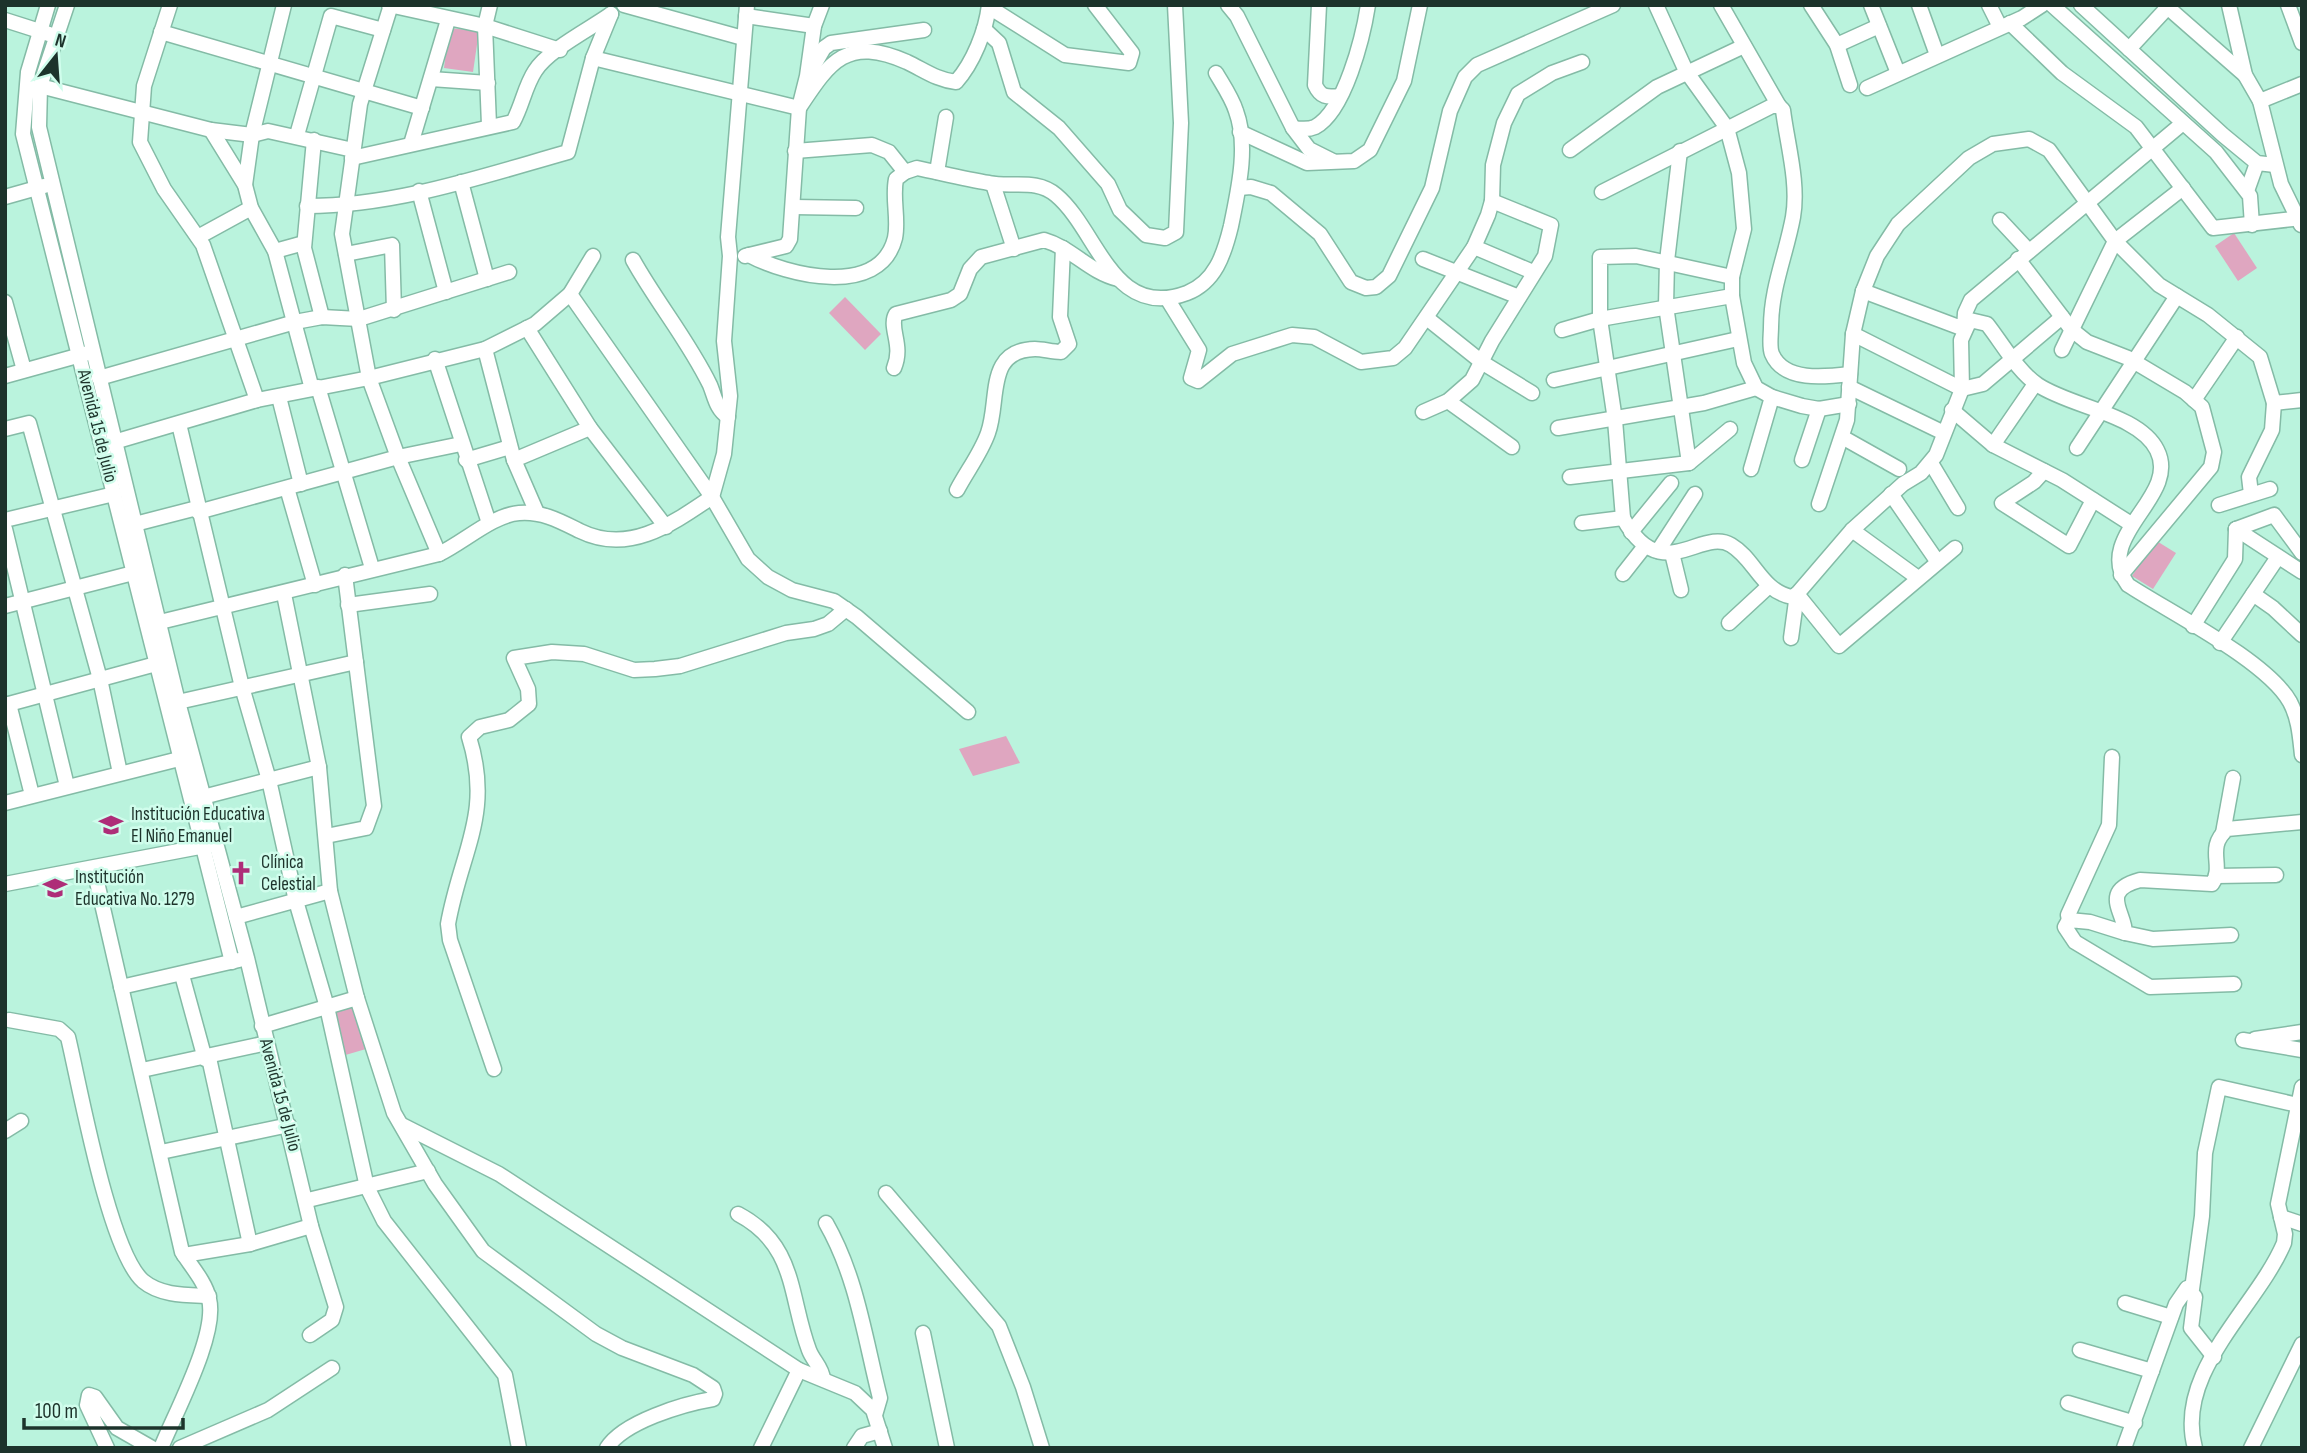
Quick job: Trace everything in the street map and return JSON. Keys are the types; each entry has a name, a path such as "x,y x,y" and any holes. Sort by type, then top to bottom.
{"street":[{"name":"Avenida 15 de Julio","path":"48,5 27,72 23,135 86,353 99,378 135,524 139,571 160,622 164,662 178,702 187,758 203,797 209,845 236,917 307,1199 311,1226 336,1307 332,1320 310,1335"},
{"name":"Avenida 15 de Julio","path":"67,5 40,86 38,127 52,184 114,494 164,662 209,845 232,962"},
{"path":"170,5 144,86 140,142 164,189 204,245 257,400"},
{"path":"245,185 267,64 284,5"},
{"path":"439,554 398,457 369,378 342,234 363,93 390,5 485,26 560,50"},
{"path":"489,125 485,26 490,5"},
{"path":"624,5 743,38"},
{"path":"730,256 749,256 786,246 790,239 799,108 807,76 814,26 822,5"},
{"path":"799,108 827,66 850,53 873,52 904,61 942,80 956,82 964,73 984,29 989,6 1065,55 1129,63 1132,53 1096,5"},
{"path":"984,29 999,43 1014,92 1021,101 1059,128 1108,184 1120,210 1146,235 1164,238 1176,232 1179,215 1181,123 1175,5"},
{"path":"1228,5 1243,27 1293,128 1309,149 1337,163"},
{"path":"1319,5 1315,85 1319,94 1324,97 1340,96"},
{"path":"1293,128 1311,129 1323,122 1340,96 1360,42 1368,5"},
{"path":"1240,132 1307,163 1354,162 1370,150 1404,81 1420,5"},
{"path":"1239,188 1251,187 1271,193 1320,234 1351,282 1366,288 1376,287 1388,275 1432,188 1450,111 1465,76 1477,65 1613,5"},
{"path":"1657,5 1686,71 1727,128 1738,173 1744,229 1732,277 1732,296 1744,363 1756,387 1772,397 1819,409 1849,404"},
{"path":"1721,5 1783,110 1795,198 1793,218 1770,303 1771,352 1780,365 1799,374 1850,381 1944,433"},
{"path":"1811,5 1837,45 1850,85"},
{"path":"1871,5 1898,73"},
{"path":"1919,5 1937,55"},
{"path":"1989,5 2005,25 2062,73 2137,127 2213,228 2301,221 2275,165 2260,102 2245,75 2234,7"},
{"path":"1867,88 2005,25 2042,5"},
{"path":"2052,5 2216,152 2247,191"},
{"path":"2081,5 2257,163 2275,165"},
{"path":"2288,5 2302,43"},
{"path":"2129,49 2166,7 2245,75"},
{"path":"40,86 211,130 252,135 268,131 297,135 352,154 513,122 523,104 533,73 543,60 613,9"},
{"path":"307,206 345,206 419,191 568,152 593,58 613,9"},
{"path":"160,622 284,594 345,575 439,554 480,532 489,523 509,514 537,513 583,533 619,541 666,527 712,497 724,454 730,396 724,341 730,256 727,237 746,11 814,26"},
{"path":"297,135 331,16 383,30"},
{"path":"411,144 448,19"},
{"path":"5,20 57,37"},
{"path":"1837,45 1879,26"},
{"path":"807,76 824,48 831,43 924,30"},
{"path":"161,32 422,108"},
{"path":"1570,150 1657,87 1686,71 1744,46"},
{"path":"593,58 799,108"},
{"path":"1168,300 1199,350 1191,378 1198,381 1233,354 1292,335 1314,337 1361,362 1393,358 1405,348 1428,319 1474,247 1492,201 1493,165 1504,122 1518,94 1552,73 1582,62"},
{"path":"894,369 899,344 894,328 896,314 951,300 960,294 975,261 1044,240 1063,248 1101,275 1118,279 1153,298 1168,300 1203,287 1216,270 1228,240 1239,188 1240,132 1237,111 1216,73"},
{"path":"431,79 488,83"},
{"path":"2260,102 2302,84"},
{"path":"1602,192 1727,128 1779,106"},
{"path":"936,172 946,117"},
{"path":"1658,550 1720,542 1731,544 1769,586 1782,595 1791,597 1797,594 1852,530 1891,494 1931,463 1962,389 1964,329 1971,300 2183,123"},
{"path":"211,130 245,185 251,208 275,251 315,388 373,568"},
{"path":"1819,504 1842,438 1849,404 1853,334 1863,291 1877,256 1898,224 1969,159 1993,144 2028,139 2049,150 2115,241 2159,285 2237,337 2260,357 2274,403 2272,430 2249,477 2251,494"},
{"path":"314,140 304,243 322,317"},
{"path":"795,151 872,145 889,152 905,172"},
{"path":"1680,151 1667,261 1666,306 1689,463"},
{"path":"2252,225 2247,191 2257,163"},
{"path":"749,256 774,268 823,279 854,274 873,266 887,255 895,239 896,180 905,172 917,168 993,184 1029,184 1056,195 1118,279"},
{"path":"461,182 487,279"},
{"path":"5,197 52,184"},
{"path":"993,184 1014,249"},
{"path":"2062,350 2115,241 2183,188"},
{"path":"419,191 446,292"},
{"path":"1423,412 1447,401 1472,380 1492,341 1545,256 1551,226 1492,201"},
{"path":"794,207 856,208"},
{"path":"198,237 251,208"},
{"path":"2000,220 2072,330 2087,342 2136,362 2203,407 2214,452 2211,467 2121,575"},
{"path":"275,251 304,243"},
{"path":"346,254 392,245 394,310"},
{"path":"1474,247 1533,272"},
{"path":"957,490 988,435 997,398 998,370 1002,363 1023,350 1061,352 1069,344 1060,317 1063,248"},
{"path":"114,442 257,400 369,378 435,359 485,349 527,328 570,294 593,256"},
{"path":"1681,590 1658,550 1631,532 1623,517 1615,420 1600,318 1600,257 1636,256 1732,277"},
{"path":"1423,259 1518,298"},
{"path":"633,260 651,291 667,310 704,373 716,403 728,417"},
{"path":"99,378 295,323 322,317 359,319 394,310 509,272"},
{"path":"1863,291 1964,329"},
{"path":"570,294 712,497 748,559 768,577 793,590 834,601 968,712"},
{"path":"1562,330 1600,318 1732,296"},
{"path":"2077,449 2177,296"},
{"path":"5,302 24,370"},
{"path":"1853,334 1962,389 1983,384 2062,317"},
{"path":"1428,319 1483,363 1532,393"},
{"path":"1964,329 1970,320 1987,324 2035,384 2141,429 2148,435 2163,464 2161,477 2131,524 2121,549 2121,575 2128,585 2267,673 2300,718 2302,755"},
{"path":"527,328 590,428 666,527"},
{"path":"2194,400 2237,337"},
{"path":"1554,380 1738,340"},
{"path":"485,349 512,454 537,513"},
{"path":"5,376 86,353"},
{"path":"435,359 466,460 489,523"},
{"path":"1993,445 2035,384"},
{"path":"1558,428 1615,420 1724,398 1756,387"},
{"path":"279,397 315,585"},
{"path":"1751,469 1772,397"},
{"path":"2274,403 2302,400"},
{"path":"1447,401 1512,447"},
{"path":"1802,460 1819,409"},
{"path":"1952,410 1993,445 2044,471 2131,524"},
{"path":"5,429 29,423 50,509 100,679 120,774"},
{"path":"179,424 242,687 270,780 296,901 327,1007 367,1187 384,1221 505,1375 519,1448"},
{"path":"466,460 512,454 590,428"},
{"path":"1570,477 1689,463 1730,429"},
{"path":"1842,438 1899,469"},
{"path":"135,524 294,486 398,457 461,444"},
{"path":"1931,463 1958,508"},
{"path":"2044,471 2034,482 2002,503 2069,546 2093,500"},
{"path":"1631,532 1671,484"},
{"path":"2219,505 2270,489"},
{"path":"5,520 114,494"},
{"path":"1623,574 1658,550 1695,494"},
{"path":"1891,494 1937,561"},
{"path":"2235,529 2274,515 2302,553"},
{"path":"1582,523 1623,517"},
{"path":"5,529 67,786"},
{"path":"2193,626 2235,559 2235,529"},
{"path":"2235,529 2302,572"},
{"path":"1852,530 1918,578"},
{"path":"1797,594 1839,646 1955,548"},
{"path":"2220,643 2278,557"},
{"path":"5,606 139,571"},
{"path":"326,836 366,828 374,806 345,575"},
{"path":"1729,623 1769,586"},
{"path":"284,594 319,767 330,891 357,999 388,1101 428,1171 483,1251 596,1334 622,1348 693,1375 713,1388 715,1394 712,1399 657,1416 621,1433 607,1448"},
{"path":"348,605 430,594"},
{"path":"1791,638 1797,594"},
{"path":"2253,594 2302,635"},
{"path":"494,1069 450,940 448,924 478,809 480,782 469,737 480,727 509,720 529,704 528,689 514,657 552,652 584,654 634,670 680,666 786,633 814,629 828,624 846,610"},
{"path":"32,795 7,704 164,662"},
{"path":"178,702 356,662"},
{"path":"2112,757 2109,825 2065,927 2075,942 2150,987 2234,984"},
{"path":"5,803 187,758"},
{"path":"203,797 319,767"},
{"path":"2125,933 2115,905 2117,898 2130,883 2140,880 2212,884 2216,876 2215,846 2222,833 2233,778"},
{"path":"2222,833 2227,829 2302,822"},
{"path":"5,884 209,845"},
{"path":"94,869 184,1255 209,1296 209,1332 161,1448"},
{"path":"2216,876 2276,875"},
{"path":"236,917 330,891"},
{"path":"2069,920 2090,922 2153,939 2231,934"},
{"path":"121,987 247,958"},
{"path":"182,975 207,1058 250,1244"},
{"path":"262,1026 357,999"},
{"path":"9,1020 60,1029 68,1037 116,1234 137,1275 152,1287 171,1293 209,1296"},
{"path":"2302,1032 2243,1041 2302,1050"},
{"path":"142,1070 267,1044"},
{"path":"2214,1357 2191,1328 2195,1297 2192,1289 2202,1216 2205,1153 2219,1087 2300,1106"},
{"path":"2195,1448 2189,1419 2201,1382 2226,1331 2281,1251 2285,1234 2278,1204 2295,1162 2302,1087"},
{"path":"5,1131 21,1121"},
{"path":"162,1152 289,1125"},
{"path":"401,1125 499,1174 799,1370 855,1393 876,1415"},
{"path":"307,1199 428,1171"},
{"path":"886,1193 999,1326 1023,1387 1042,1448"},
{"path":"738,1214 761,1227 772,1240 794,1287 808,1347 821,1368 823,1379"},
{"path":"2281,1217 2302,1224"},
{"path":"827,1223 841,1248 851,1278 880,1398 876,1415 885,1448"},
{"path":"184,1255 250,1244 311,1226"},
{"path":"2124,1448 2171,1317 2183,1291 2192,1289"},
{"path":"2125,1303 2171,1317"},
{"path":"923,1333 947,1448"},
{"path":"2251,1448 2302,1344"},
{"path":"2080,1350 2152,1371"},
{"path":"180,1448 268,1410 332,1368"},
{"path":"761,1448 799,1370"},
{"path":"107,1448 87,1405 89,1395 95,1397 124,1433 152,1448"},
{"path":"2068,1403 2135,1423"},
{"path":"854,1448 862,1436 880,1431"}],"shaded area":[{"path":"449,28 479,31 473,72 444,68"},
{"path":"2234,233 2257,268 2238,281 2215,246"},
{"path":"845,297 881,334 865,350 829,313"},
{"path":"2155,540 2176,553 2153,589 2132,576"},
{"path":"1006,736 1020,763 973,776 959,749"},
{"path":"356,1005 366,1049 342,1056 332,1012"}],"place":[{"name":"Institución Educativa El Niño Emanuel","path":"111,825"},
{"name":"Clínica Celestial","path":"241,873"},
{"name":"Institución Educativa No. 1279","path":"55,888"}]}
